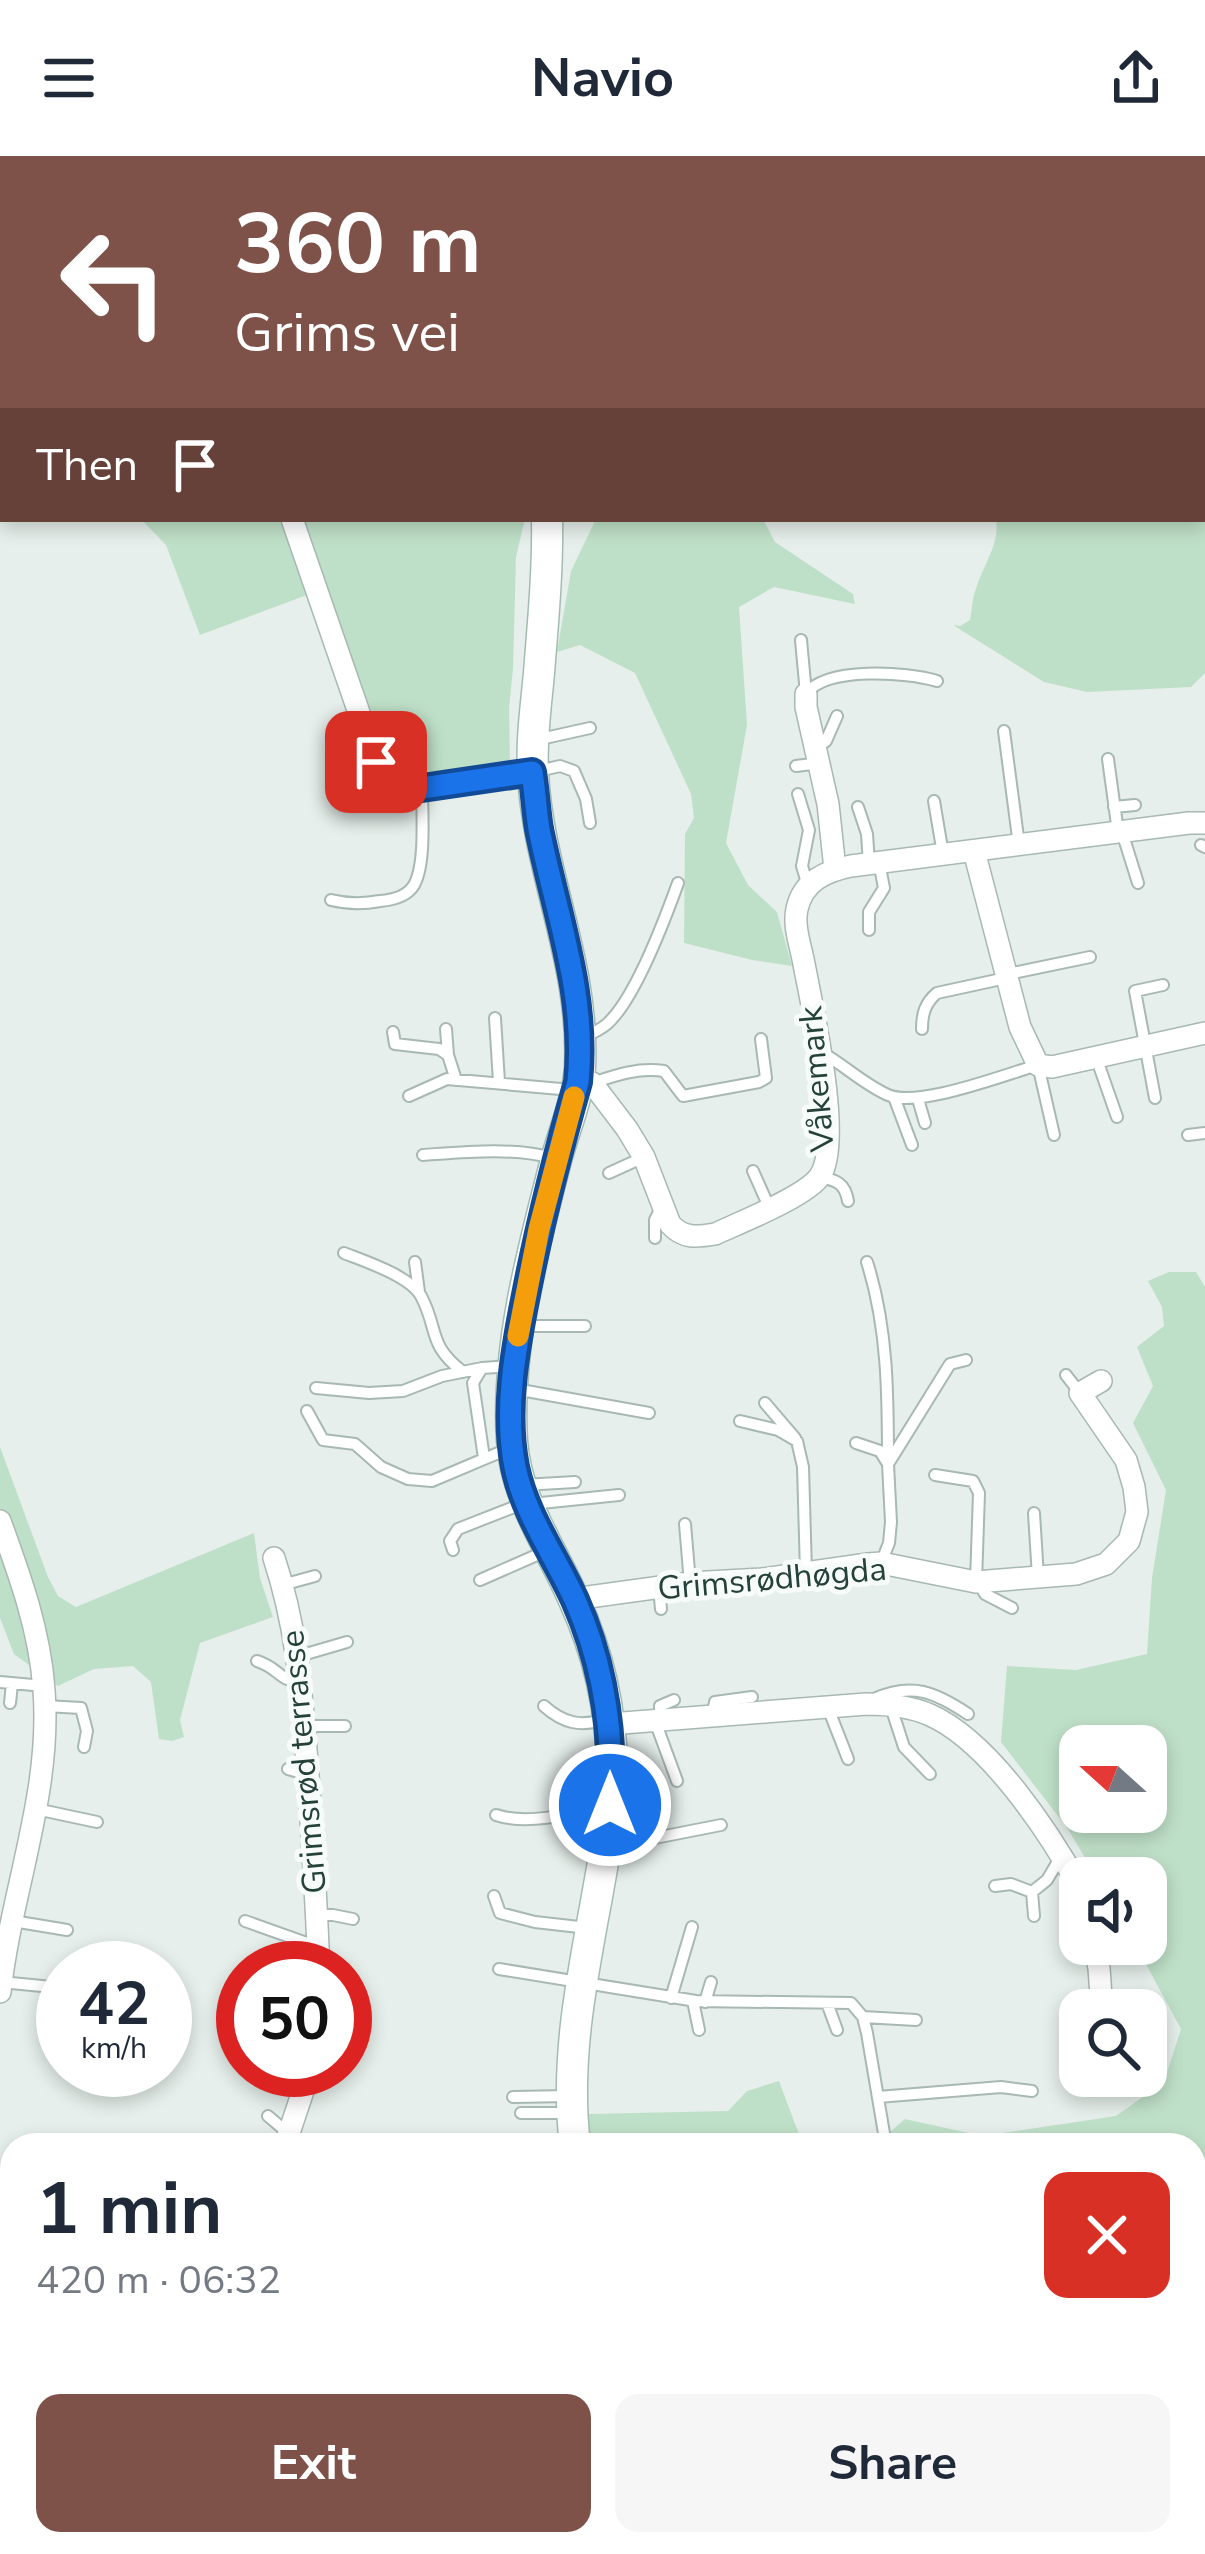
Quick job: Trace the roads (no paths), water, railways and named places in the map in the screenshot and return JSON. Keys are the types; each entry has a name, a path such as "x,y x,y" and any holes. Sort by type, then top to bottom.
{"main road":[{"path":"547,522 532,772 539,829 574,972 582,1085 556,1159 519,1327 499,1452 574,1599 609,1721 610,1805 572,2061 574,2133"}],"street":[{"path":"293,522 382,772 396,784 422,788 532,772"},
{"path":"806,694 835,869"},
{"path":"808,886 835,869 1120,832 1204,838"},
{"path":"974,851 1020,1027 1038,1065 1052,1067 1205,1033"},
{"name":"Våkemark","path":"662,1205 676,1231 699,1237 715,1234 820,1177 829,1149 820,1051 796,919 808,886"},
{"path":"582,1085 627,1129 654,1169 662,1205"},
{"name":"Grimsrødhøgda","path":"574,1599 660,1598 690,1583 763,1579 881,1563 977,1582 1076,1574 1106,1564 1129,1540 1137,1512 1126,1460 1073,1384 1101,1381"},
{"path":"0,1521 35,1625 45,1696 36,1809 0,1992"},
{"name":"Grimsrød terrasse","path":"274,1558 298,1656 304,1726 298,1772 317,1941"},
{"path":"609,1721 866,1704 927,1713 968,1741 1009,1783 1061,1855"},
{"path":"289,2133 301,2097"}],"lane":[{"path":"801,640 806,694"},
{"path":"806,694 820,682 869,674 913,674 937,681"},
{"path":"796,766 818,756 837,716"},
{"path":"533,741 590,728"},
{"path":"1004,731 1019,845"},
{"path":"1108,759 1120,832 1138,883"},
{"path":"532,772 560,766 574,771 590,823"},
{"path":"331,900 377,902 411,890 419,871 422,788"},
{"path":"798,794 809,830 802,866 808,886"},
{"path":"934,801 943,854"},
{"path":"1114,807 1136,805"},
{"path":"858,807 884,888 869,912 869,930"},
{"path":"578,1039 604,1027 620,1009 678,883"},
{"path":"922,1030 922,1016 937,993 1090,957"},
{"path":"1155,1098 1135,992 1163,985"},
{"path":"495,1018 500,1082"},
{"path":"446,1029 456,1080"},
{"path":"393,1032 395,1044 439,1049 448,1055"},
{"path":"410,1096 447,1079 582,1085 650,1069 664,1071 683,1096 766,1078 761,1039"},
{"path":"820,1051 894,1097 918,1099 1038,1065 1054,1136"},
{"path":"1096,1057 1117,1117"},
{"path":"894,1097 912,1145"},
{"path":"918,1099 926,1123"},
{"path":"1188,1135 1205,1133"},
{"path":"423,1155 501,1153 556,1159"},
{"path":"609,1173 654,1169"},
{"path":"753,1171 769,1207"},
{"path":"820,1177 838,1181 848,1201"},
{"path":"655,1238 655,1220 662,1205"},
{"path":"344,1253 376,1265 419,1292"},
{"path":"415,1262 419,1292 443,1357 464,1372"},
{"path":"867,1262 880,1304 889,1413 891,1522 881,1563"},
{"path":"519,1327 585,1325"},
{"path":"888,1465 950,1364 966,1360"},
{"path":"307,1411 323,1440 356,1444 381,1467 408,1479 432,1481 499,1452 473,1383 482,1368"},
{"path":"316,1388 403,1391 482,1368 649,1413"},
{"path":"765,1402 789,1429 803,1467 806,1572"},
{"path":"740,1421 778,1430 796,1441"},
{"path":"856,1443 880,1451 888,1465"},
{"path":"935,1474 973,1481 979,1493 977,1582 985,1594 1012,1608"},
{"path":"453,1550 450,1541 458,1529 525,1497 575,1482"},
{"path":"525,1497 619,1495"},
{"path":"1034,1513 1038,1577"},
{"path":"686,1524 690,1583"},
{"path":"480,1580 548,1549"},
{"path":"283,1585 315,1576"},
{"path":"298,1656 347,1642"},
{"path":"257,1661 271,1666 286,1681 301,1683"},
{"path":"10,1703 6,1683 81,1708 87,1731 84,1747"},
{"path":"866,1704 902,1691 937,1693 968,1714"},
{"path":"712,1717 715,1702 752,1697"},
{"path":"674,1700 660,1706 657,1721 677,1781"},
{"path":"890,1704 904,1747 931,1774"},
{"path":"544,1706 557,1718 574,1724 609,1721"},
{"path":"829,1708 848,1759"},
{"path":"304,1726 345,1726"},
{"path":"496,1815 528,1817 610,1805"},
{"path":"36,1809 97,1822"},
{"path":"605,1848 722,1825"},
{"path":"1032,1892 1047,1880 1061,1855"},
{"path":"995,1886 1011,1884 1032,1892"},
{"path":"1032,1892 1034,1916"},
{"path":"494,1896 500,1912 591,1929"},
{"path":"316,1915 353,1919"},
{"path":"13,1921 67,1930"},
{"path":"245,1921 284,1941"},
{"path":"671,1998 692,1927"},
{"path":"500,1969 705,2002 851,2003 862,2017 884,2133"},
{"path":"1,1982 36,1985"},
{"path":"699,2030 711,1982"},
{"path":"705,2002 723,2019"},
{"path":"827,2003 837,2030"},
{"path":"862,2017 916,2020"},
{"path":"878,2097 1001,2086 1032,2091"},
{"path":"513,2097 572,2105"},
{"path":"521,2113 572,2105"},
{"path":"268,2116 282,2133"}]}
